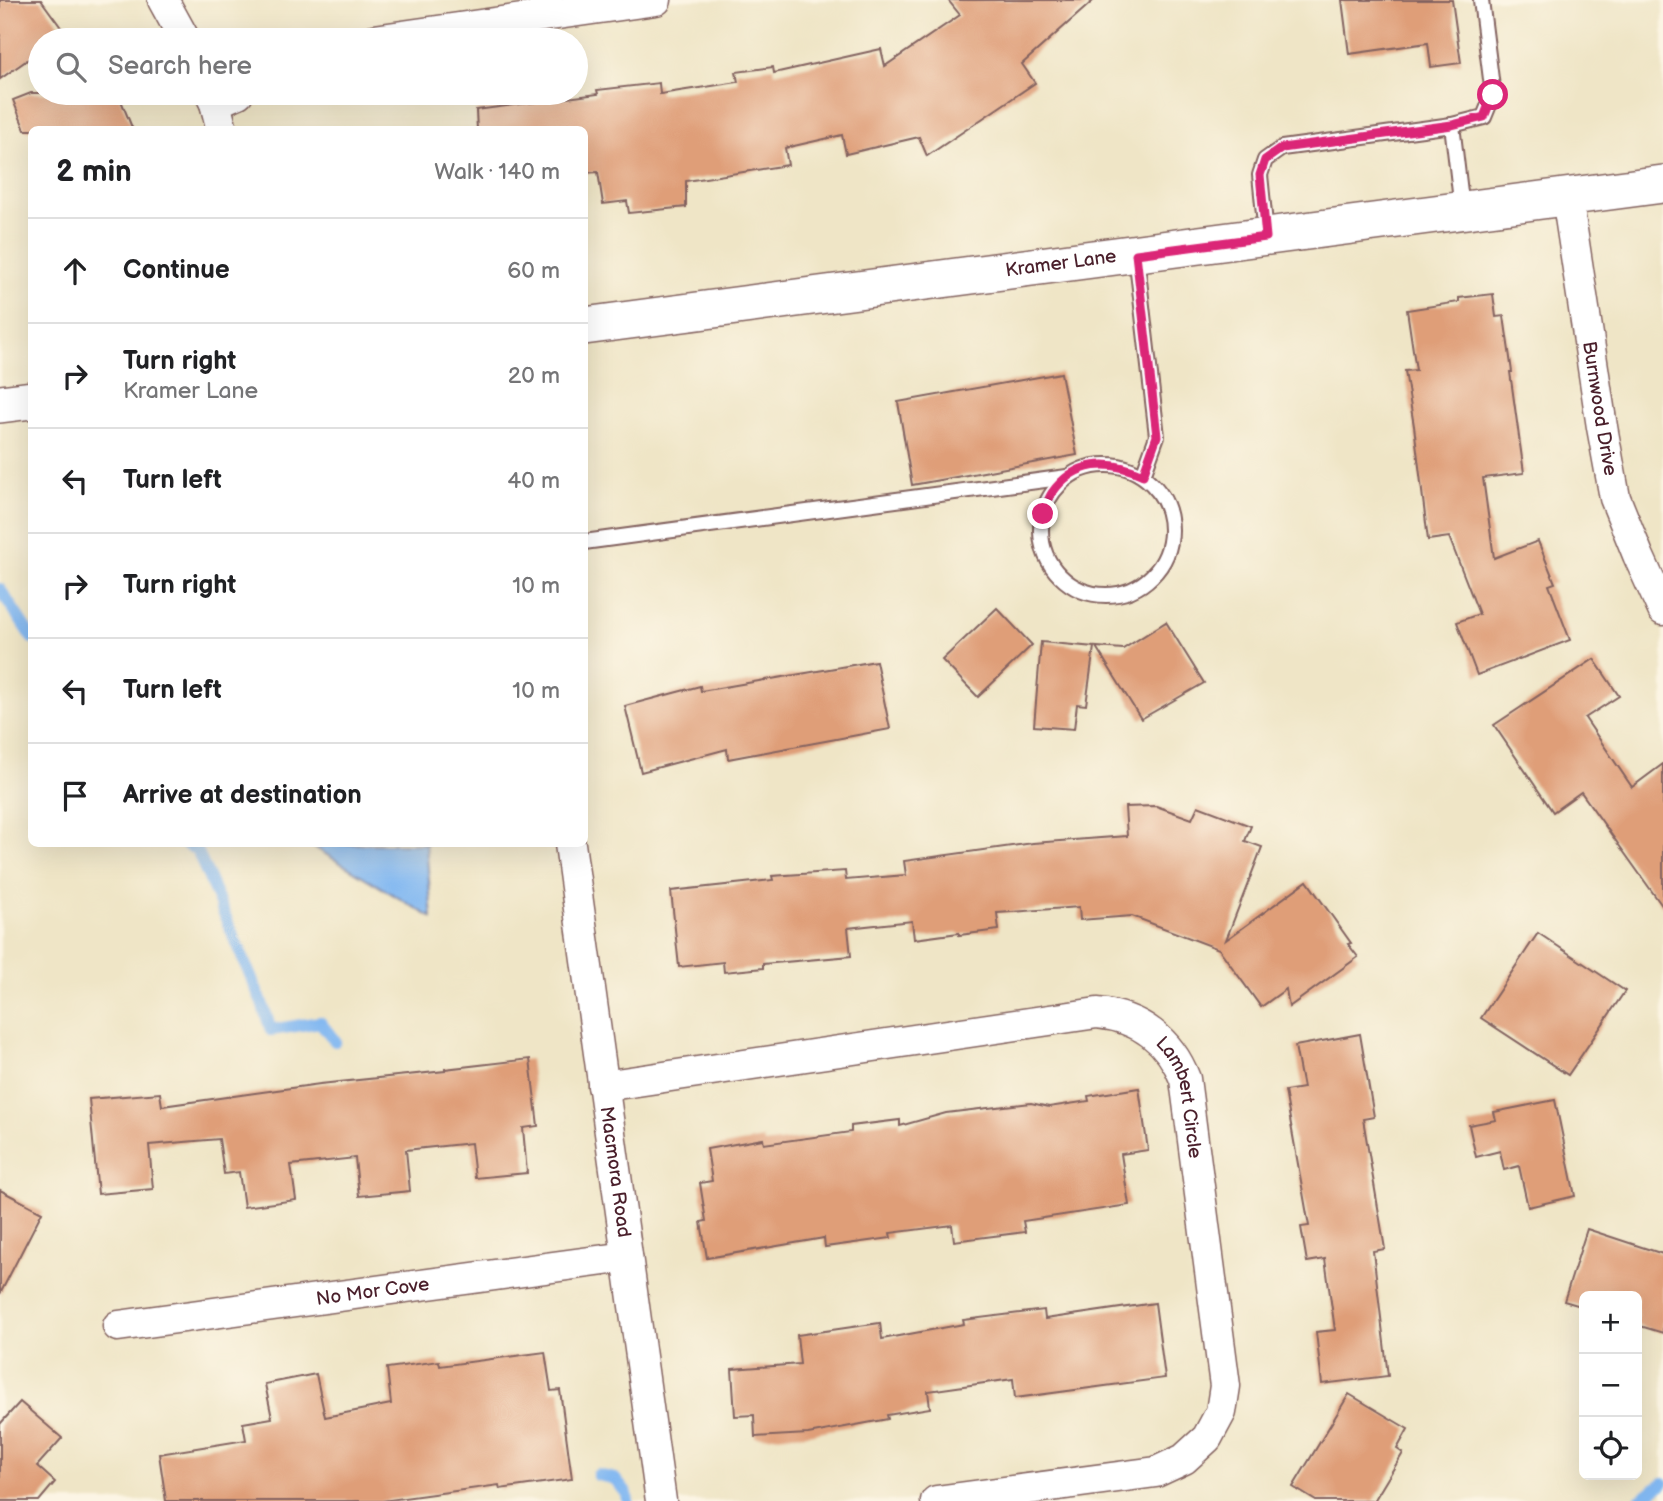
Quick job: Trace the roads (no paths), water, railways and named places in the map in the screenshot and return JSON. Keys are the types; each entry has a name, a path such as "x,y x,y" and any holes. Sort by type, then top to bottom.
{"street":[{"path":"163,0 178,28"},
{"path":"459,28 656,0"},
{"name":"Kramer Lane","path":"588,325 1663,184"},
{"name":"Burnwood Drive","path":"1567,197 1615,498 1637,555 1663,610"},
{"path":"0,404 28,400"},
{"name":"Macmora Road","path":"570,847 661,1501"},
{"name":"Lambert Circle","path":"603,1086 1097,1013 1136,1023 1170,1051 1179,1063 1185,1079 1225,1386 1221,1412 1207,1438 1184,1459 1156,1472 936,1501"},
{"name":"No Mor Cove","path":"118,1326 627,1258"}],"lane":[{"path":"1266,237 1260,175 1265,160 1282,148 1452,125 1484,117 1493,95 1481,0"},
{"path":"1452,125 1462,211"},
{"path":"1136,254 1157,436 1143,475"},
{"path":"588,541 1067,477 1097,465 1112,464 1143,475 1159,491 1168,510 1172,532 1167,553 1156,572 1139,586 1118,594 1097,595 1076,588 1058,575 1046,556 1041,535 1043,514 1052,493 1067,477"}],"water":[{"path":"314,847 426,847 432,918"}],"waterway":[{"path":"0,589 28,632"},
{"path":"191,847 197,850 271,1030 320,1022 335,1041"},
{"path":"598,1475 615,1479 627,1494 628,1501"},
{"path":"1638,1501 1663,1483"}]}
